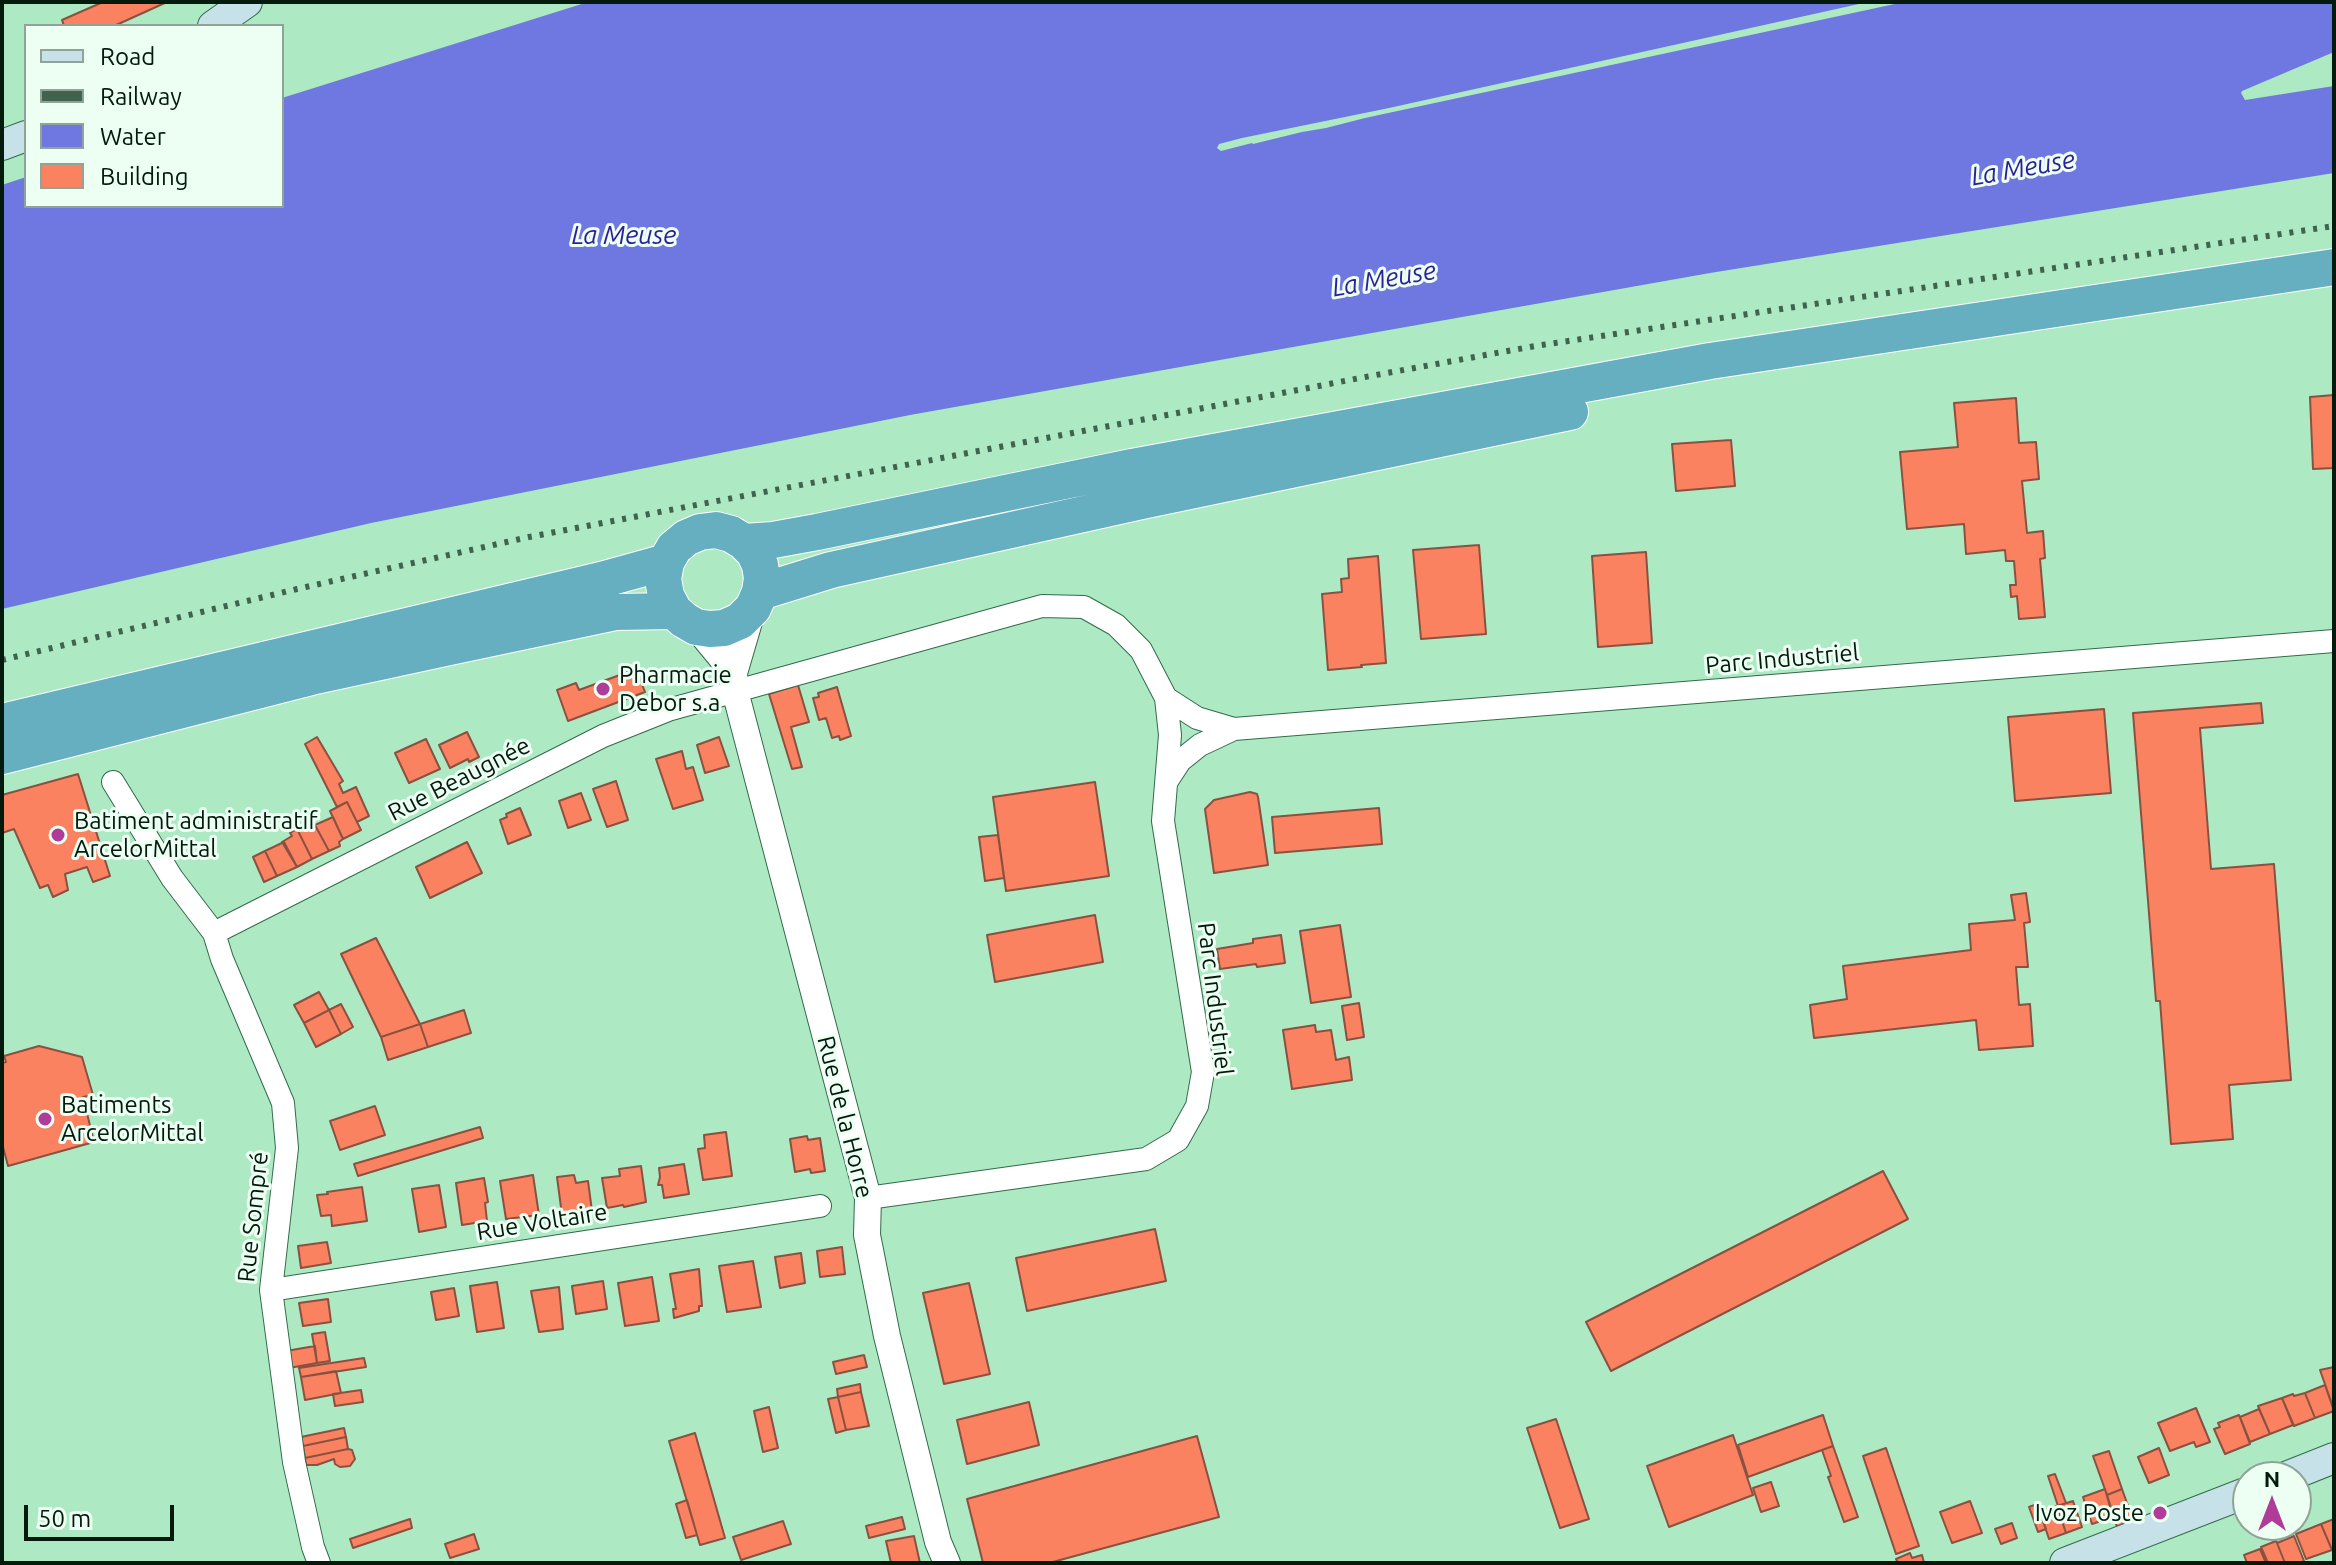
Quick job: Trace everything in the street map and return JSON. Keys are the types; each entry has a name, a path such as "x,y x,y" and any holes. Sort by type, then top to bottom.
{"highway":[{"path":"744,542 802,534 1132,467 1710,361 2334,267"},
{"path":"757,600 831,570 1527,420 1711,386 2334,291"},
{"path":"2,756 311,677 616,612 685,619 710,629 724,628 740,621 757,600 762,578 760,565 754,552 744,542 716,530 686,538 674,548 666,562 663,579 666,596 685,619"},
{"path":"2,722 666,562"}],"main road":[{"path":"216,24 247,2"},
{"path":"2,145 24,137"},
{"path":"2312,1467 2334,1458"},
{"path":"2065,1563 2232,1498"}],"street":[{"path":"735,682 757,600"},
{"name":"Parc Industriel","path":"735,682 1042,606 1084,607 1116,625 1141,650 1166,698 1170,735 1163,821 1203,1072 1197,1106 1178,1140 1146,1159 868,1198"},
{"path":"685,619 735,682"},
{"name":"Parc Industriel","path":"1166,782 1180,761 1200,745 1234,729 2334,641"},
{"name":"Rue Beaugnée","path":"214,933 603,736 735,682"},
{"name":"Rue de la Horre","path":"735,682 868,1198 867,1235 887,1336 938,1542 947,1563"},
{"name":"Parc Industriel","path":"1166,698 1197,718 1234,729"},
{"name":"Rue Sompré","path":"113,782 172,878 214,933 283,1103 287,1148 271,1290 294,1462 319,1563"},
{"name":"Rue Voltaire","path":"271,1290 820,1206"}],"water":[{"name":"La Meuse","path":"588,2 1868,2 1242,138 1219,144 1217,148 1221,151 1904,2 2334,2 2334,52 2241,93 2245,100 2334,86 2334,173 1710,273 910,415 371,523 2,609 2,185 24,178 24,208 284,208 284,97"}],"building":[{"path":"103,2 167,2 118,24 63,24 62,20"},
{"path":"2334,395 2334,468 2313,469 2310,397"},
{"path":"2016,398 2019,443 2036,442 2039,479 2022,481 2027,533 2043,531 2045,558 2040,559 2045,617 2019,619 2017,596 2011,597 2010,585 2016,585 2014,561 2006,561 2005,550 1966,554 1964,524 1907,529 1900,452 1958,447 1954,403"},
{"path":"1731,440 1735,486 1676,491 1672,444"},
{"path":"1479,545 1486,634 1421,639 1413,550"},
{"path":"1646,552 1652,643 1598,647 1592,556"},
{"path":"1378,556 1386,663 1328,670 1322,594 1342,592 1341,579 1349,578 1348,559"},
{"path":"636,669 645,692 568,721 557,690 576,683 579,690"},
{"path":"798,685 809,722 791,727 802,767 792,769 769,694"},
{"path":"837,687 851,736 840,740 839,736 832,738 826,718 819,720 813,698 819,697 818,693"},
{"path":"2261,703 2263,723 2200,728 2211,869 2274,864 2291,1080 2229,1085 2233,1139 2171,1144 2133,713"},
{"path":"2104,709 2111,793 2015,801 2008,717"},
{"path":"467,732 479,757 450,768 439,745"},
{"path":"317,737 343,781 339,784 343,793 356,787 369,816 357,822 347,802 337,807 305,744"},
{"path":"719,737 729,766 705,773 697,745"},
{"path":"426,739 440,769 409,783 395,753"},
{"path":"682,751 686,769 693,767 703,800 673,809 656,759"},
{"name":"Batiment administratif ArcelorMittal","path":"78,774 110,876 93,882 87,867 65,874 68,890 53,897 48,885 40,888 14,829 2,833 2,795"},
{"path":"616,781 628,820 607,827 593,789"},
{"path":"1095,782 1109,876 1006,891 993,797"},
{"path":"1250,792 1258,797 1268,865 1214,873 1205,809 1214,800"},
{"path":"581,793 591,820 568,828 559,801"},
{"path":"347,802 361,830 343,839 330,811"},
{"path":"520,808 531,835 508,844 500,820"},
{"path":"1379,808 1382,844 1275,853 1272,817"},
{"path":"333,817 343,839 339,842 340,846 329,851 315,825"},
{"path":"315,825 329,851 312,859 297,829"},
{"path":"297,829 312,859 297,867 282,842"},
{"path":"998,835 1004,878 985,881 979,837"},
{"path":"284,842 297,867 277,876 265,851"},
{"path":"467,842 482,873 430,898 416,867"},
{"path":"265,851 277,876 264,882 253,857"},
{"path":"2026,893 2030,922 2024,923 2028,967 2016,967 2019,1005 2030,1004 2033,1046 1979,1050 1976,1020 1814,1038 1810,1005 1847,999 1843,966 1971,950 1969,924 2015,920 2011,895"},
{"path":"1095,915 1103,962 995,982 987,935"},
{"path":"1340,925 1351,997 1311,1003 1300,931"},
{"path":"1281,935 1285,963 1220,969 1217,949"},
{"path":"376,938 420,1024 381,1037 341,954"},
{"path":"319,992 329,1010 304,1023 294,1005"},
{"path":"1359,1003 1364,1037 1347,1040 1342,1006"},
{"path":"341,1004 353,1027 341,1034 329,1010"},
{"path":"329,1010 341,1034 316,1047 304,1023"},
{"path":"464,1010 471,1033 428,1047 420,1024"},
{"path":"420,1024 428,1047 388,1060 381,1037"},
{"path":"1315,1025 1316,1032 1331,1030 1336,1060 1349,1057 1352,1080 1292,1089 1283,1030"},
{"name":"Batiments ArcelorMittal","path":"39,1046 82,1057 93,1095 83,1097 94,1142 8,1166 2,1143 2,1063 6,1062 4,1056"},
{"path":"375,1106 385,1135 340,1150 330,1121"},
{"path":"480,1127 483,1138 358,1176 354,1164"},
{"path":"726,1132 732,1176 703,1180 698,1149 705,1148 704,1135"},
{"path":"807,1136 808,1140 820,1138 825,1171 811,1173 810,1169 795,1172 790,1139"},
{"path":"684,1164 689,1194 664,1198 662,1185 658,1185 659,1168"},
{"path":"641,1166 646,1202 607,1208 602,1178 620,1176 619,1169"},
{"path":"1883,1171 1908,1219 1611,1371 1586,1322"},
{"path":"533,1175 539,1215 506,1219 500,1181"},
{"path":"574,1175 576,1183 588,1181 592,1211 562,1215 557,1177"},
{"path":"484,1178 487,1221 462,1225 456,1183"},
{"path":"439,1185 446,1227 419,1232 412,1189"},
{"path":"362,1187 367,1221 332,1226 331,1215 321,1216 317,1195"},
{"path":"1155,1229 1166,1281 1027,1311 1016,1258"},
{"path":"327,1242 331,1263 301,1268 298,1246"},
{"path":"842,1247 845,1274 820,1277 817,1251"},
{"path":"801,1253 805,1283 780,1288 775,1257"},
{"path":"753,1261 761,1307 727,1312 719,1266"},
{"path":"699,1269 702,1306 699,1306 699,1311 674,1318 673,1309 676,1309 670,1274"},
{"path":"652,1277 659,1321 625,1326 618,1283"},
{"path":"603,1281 607,1309 576,1314 572,1286"},
{"path":"497,1282 504,1328 477,1332 470,1286"},
{"path":"969,1283 990,1374 944,1384 923,1293"},
{"path":"559,1287 563,1329 539,1332 531,1291"},
{"path":"454,1288 459,1316 436,1320 431,1292"},
{"path":"328,1299 331,1322 303,1326 299,1303"},
{"path":"325,1332 330,1361 317,1363 312,1334"},
{"path":"315,1346 317,1363 289,1368 286,1351"},
{"path":"864,1355 867,1367 836,1374 833,1362"},
{"path":"364,1358 366,1367 301,1377 299,1368"},
{"path":"2334,1367 2334,1410 2320,1370"},
{"path":"336,1371 341,1393 305,1400 301,1377"},
{"path":"860,1384 861,1392 838,1397 837,1389"},
{"path":"2325,1385 2334,1411 2315,1418 2305,1393"},
{"path":"361,1390 363,1402 335,1406 333,1394"},
{"path":"861,1392 869,1426 846,1430 838,1397"},
{"path":"2305,1393 2315,1418 2294,1426 2282,1398"},
{"path":"838,1397 846,1430 836,1433 828,1399"},
{"path":"2282,1398 2293,1425 2270,1434 2258,1406"},
{"path":"1029,1402 1039,1445 967,1464 957,1420"},
{"path":"769,1407 778,1448 763,1452 754,1411"},
{"path":"2196,1408 2210,1442 2196,1447 2194,1442 2170,1451 2158,1423"},
{"path":"2259,1409 2270,1434 2250,1442 2240,1417"},
{"path":"1823,1415 1833,1446 1748,1477 1738,1445"},
{"path":"2239,1415 2250,1444 2225,1454 2214,1429 2220,1427 2218,1423"},
{"path":"1556,1419 1589,1519 1560,1528 1527,1428"},
{"path":"344,1428 346,1437 303,1446 301,1437"},
{"path":"695,1433 725,1538 700,1545 669,1441"},
{"path":"1733,1435 1753,1495 1669,1527 1647,1466"},
{"path":"1197,1436 1219,1517 1049,1563 983,1563 967,1499"},
{"path":"346,1437 348,1449 305,1458 303,1446"},
{"path":"1833,1446 1858,1517 1844,1522 1822,1450"},
{"path":"1886,1448 1919,1546 1896,1554 1863,1456"},
{"path":"2159,1448 2169,1475 2149,1483 2138,1457"},
{"path":"352,1450 355,1459 350,1466 340,1467 334,1459 306,1465 305,1458"},
{"path":"2109,1451 2122,1489 2107,1495 2093,1456"},
{"path":"2055,1474 2066,1503 2058,1506 2048,1476"},
{"path":"1771,1482 1779,1506 1761,1512 1753,1488"},
{"path":"2105,1489 2113,1517 2092,1524 2083,1497"},
{"path":"2122,1489 2133,1520 2117,1527 2107,1495"},
{"path":"687,1500 697,1535 686,1538 676,1504"},
{"path":"1970,1501 1982,1533 1952,1543 1940,1512"},
{"path":"2073,1501 2082,1527 2066,1533 2057,1506"},
{"path":"2037,1504 2046,1529 2038,1532 2029,1507"},
{"path":"2057,1506 2066,1533 2049,1539 2040,1512"},
{"path":"902,1517 905,1529 869,1538 866,1526"},
{"path":"410,1519 412,1528 353,1548 350,1539"},
{"path":"2334,1519 2334,1549 2332,1550 2321,1524"},
{"path":"783,1521 791,1544 741,1560 733,1537"},
{"path":"2012,1523 2017,1538 2001,1544 1995,1529"},
{"path":"2321,1524 2332,1550 2306,1559 2299,1541 2312,1541 2312,1528"},
{"path":"474,1534 479,1549 450,1558 445,1544"},
{"path":"914,1536 920,1563 891,1563 886,1541"},
{"path":"2276,1541 2285,1563 2268,1563 2261,1547"},
{"path":"2296,1541 2304,1561 2285,1563 2277,1543"},
{"path":"2260,1549 2266,1563 2247,1563 2244,1555"},
{"path":"1910,1553 1912,1558 1922,1555 1924,1563 1898,1563 1896,1559"}],"railway":[{"path":"2,660 529,537 1376,375 1535,346 2334,226"}],"place":[{"name":"Pharmacie Debor s.a","path":"603,689"},
{"name":"Batiment administratif ArcelorMittal","path":"58,835"},
{"name":"Batiments ArcelorMittal","path":"45,1119"},
{"name":"Ivoz Poste","path":"2160,1513"}]}
